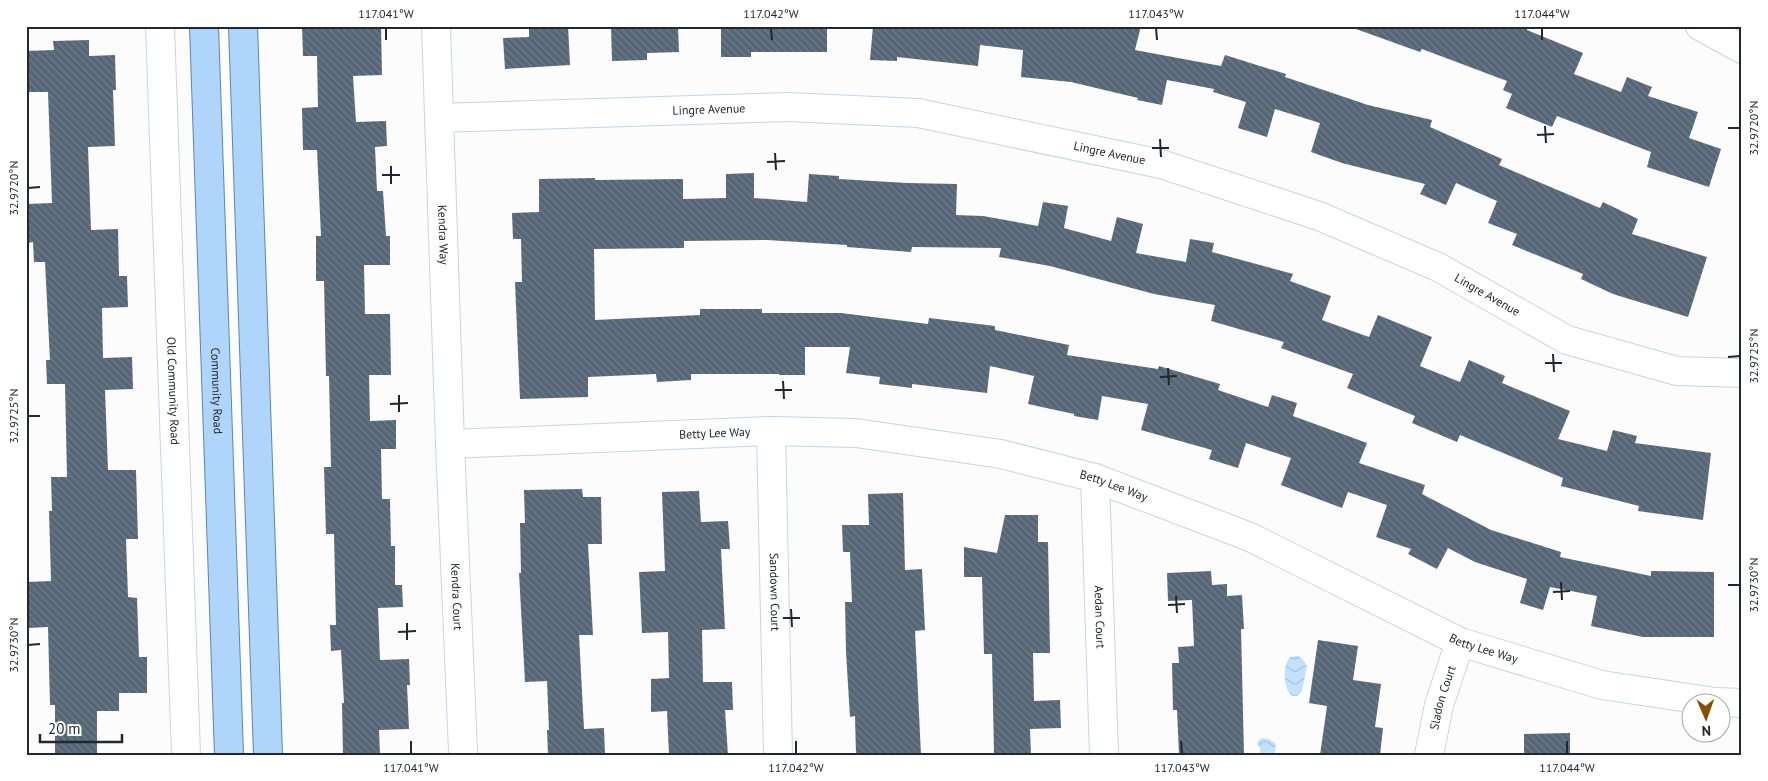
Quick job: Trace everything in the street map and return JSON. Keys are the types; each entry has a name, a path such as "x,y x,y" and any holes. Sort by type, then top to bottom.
{"main road":[{"name":"Community Road","path":"204,26 229,755"},
{"path":"243,26 268,755"}],"street":[{"name":"Old Community Road","path":"160,26 186,755"},
{"name":"Kendra Way","path":"436,26 450,444"},
{"path":"1700,26 1742,49"},
{"name":"Lingre Avenue","path":"439,118 788,107 918,113 1161,164 1319,216 1438,267 1567,340 1676,371 1742,373"},
{"name":"Betty Lee Way","path":"450,444 770,430 856,432 1001,454 1096,478 1250,537 1460,642 1602,685 1715,702 1742,703"},
{"name":"Sandown Court","path":"770,430 778,755"},
{"name":"Kendra Court","path":"450,444 463,751"},
{"name":"Aedan Court","path":"1096,478 1104,755"},
{"name":"Sladon Court","path":"1429,755 1438,705 1460,642"}],"water":[{"path":"1298,656 1302,658 1307,666 1302,691 1297,696 1292,696 1285,683 1285,671 1290,657"},
{"path":"1261,738 1269,739 1275,743 1274,755 1260,755 1260,748 1257,743"}],"building":[{"path":"302,26 381,26 382,75 353,76 356,122 386,121 387,146 375,147 377,191 383,191 386,236 390,236 390,265 364,265 365,314 390,314 391,375 369,375 370,421 396,420 396,449 381,449 382,499 390,499 391,546 395,546 395,585 402,585 403,607 378,608 380,660 409,659 410,685 407,685 409,729 379,730 380,755 343,755 342,703 344,703 341,650 331,651 330,625 336,625 334,534 326,534 324,467 331,467 329,376 326,376 324,281 316,281 316,236 321,236 317,150 303,150 302,108 318,107 317,56 303,56"},
{"path":"529,26 568,26 570,65 505,69 503,38 529,37"},
{"path":"611,26 678,26 679,52 647,53 647,60 612,61"},
{"path":"721,26 827,26 827,52 751,52 751,57 721,57"},
{"path":"873,26 1141,26 1135,50 1221,66 1225,55 1286,74 1285,77 1368,105 1432,120 1430,127 1502,159 1499,165 1600,208 1603,202 1638,219 1632,234 1707,257 1688,317 1613,294 1581,279 1583,274 1512,245 1517,234 1488,223 1497,201 1456,183 1446,205 1420,194 1425,184 1342,163 1311,152 1320,123 1275,109 1267,137 1238,128 1246,102 1213,92 1214,89 1167,80 1162,105 1071,82 1021,77 1023,50 980,45 978,66 897,57 897,61 870,60"},
{"path":"1357,26 1527,26 1527,30 1583,53 1574,74 1621,92 1627,77 1652,87 1648,96 1698,112 1689,138 1721,149 1709,187 1647,167 1651,152 1557,116 1552,127 1506,108 1512,94 1503,90 1507,81 1422,49 1420,52 1356,29"},
{"path":"89,40 89,56 115,55 116,90 113,90 115,146 88,147 91,230 118,229 119,276 127,276 128,307 102,308 103,358 132,357 133,389 105,390 108,470 136,470 138,539 126,539 128,597 137,598 139,657 147,657 147,693 119,693 119,711 97,711 97,755 55,755 55,705 50,705 48,627 28,628 27,582 51,581 49,511 52,511 51,477 67,477 65,384 47,384 46,360 50,360 45,262 34,262 33,242 28,243 27,204 52,203 48,92 26,92 26,51 54,50 53,41"},
{"path":"754,173 754,198 807,202 809,174 839,176 839,179 957,184 956,215 983,216 1038,226 1043,202 1068,206 1064,228 1111,241 1117,217 1143,224 1136,253 1186,262 1190,239 1214,243 1212,252 1293,274 1290,281 1331,296 1322,320 1369,337 1378,315 1432,337 1420,366 1460,382 1469,360 1505,376 1502,383 1570,411 1558,439 1607,451 1613,430 1637,436 1635,443 1711,453 1703,520 1638,511 1639,506 1561,486 1563,478 1460,435 1457,442 1412,423 1415,416 1347,388 1353,374 1281,348 1284,342 1211,321 1215,305 1154,294 1050,266 999,257 1001,248 912,247 911,252 847,247 847,245 767,240 684,241 684,248 594,249 595,320 700,315 700,309 762,309 762,313 841,313 928,324 929,318 995,326 995,330 1069,345 1067,355 1158,369 1159,366 1220,384 1218,390 1268,407 1272,395 1297,403 1293,416 1367,443 1359,463 1425,485 1422,494 1491,530 1561,552 1560,557 1651,576 1651,571 1714,572 1714,637 1643,637 1591,626 1597,596 1550,587 1543,610 1520,603 1527,579 1475,562 1448,548 1437,569 1408,554 1411,549 1376,537 1387,505 1348,492 1342,508 1281,485 1291,458 1246,443 1238,468 1209,459 1212,450 1141,430 1148,404 1102,396 1098,420 1028,404 1034,376 990,366 987,393 912,384 912,388 879,384 880,377 846,373 850,347 805,347 805,375 691,374 691,380 657,382 656,374 588,377 588,397 520,399 515,282 522,282 521,239 513,239 512,213 539,212 539,179 683,179 683,199 726,198 726,174"},
{"path":"582,489 583,497 601,497 602,544 588,544 593,635 579,635 584,729 604,728 605,755 548,755 547,681 525,682 519,573 521,573 520,523 525,523 524,490"},
{"path":"699,491 701,522 728,521 730,549 721,549 725,629 702,630 703,682 732,682 733,710 725,710 728,755 669,755 667,711 651,712 651,679 669,678 668,632 642,633 639,572 665,571 662,492"},
{"path":"903,493 905,570 922,569 925,630 915,631 921,755 856,755 855,716 850,717 846,652 845,602 852,602 850,552 843,552 842,525 869,525 868,494"},
{"path":"1005,515 1038,515 1038,542 1048,542 1050,653 1033,653 1034,701 1060,700 1061,728 1030,729 1031,755 994,755 992,654 984,654 982,577 964,577 964,547 997,553"},
{"path":"1211,571 1212,585 1227,584 1227,596 1242,595 1244,629 1241,629 1244,755 1179,754 1177,710 1173,710 1172,663 1179,663 1178,647 1194,646 1192,600 1168,601 1167,573"},
{"path":"1318,640 1358,646 1353,680 1381,684 1375,727 1383,728 1380,755 1320,755 1327,706 1309,703"},
{"path":"1570,733 1570,755 1524,755 1524,734"}]}
